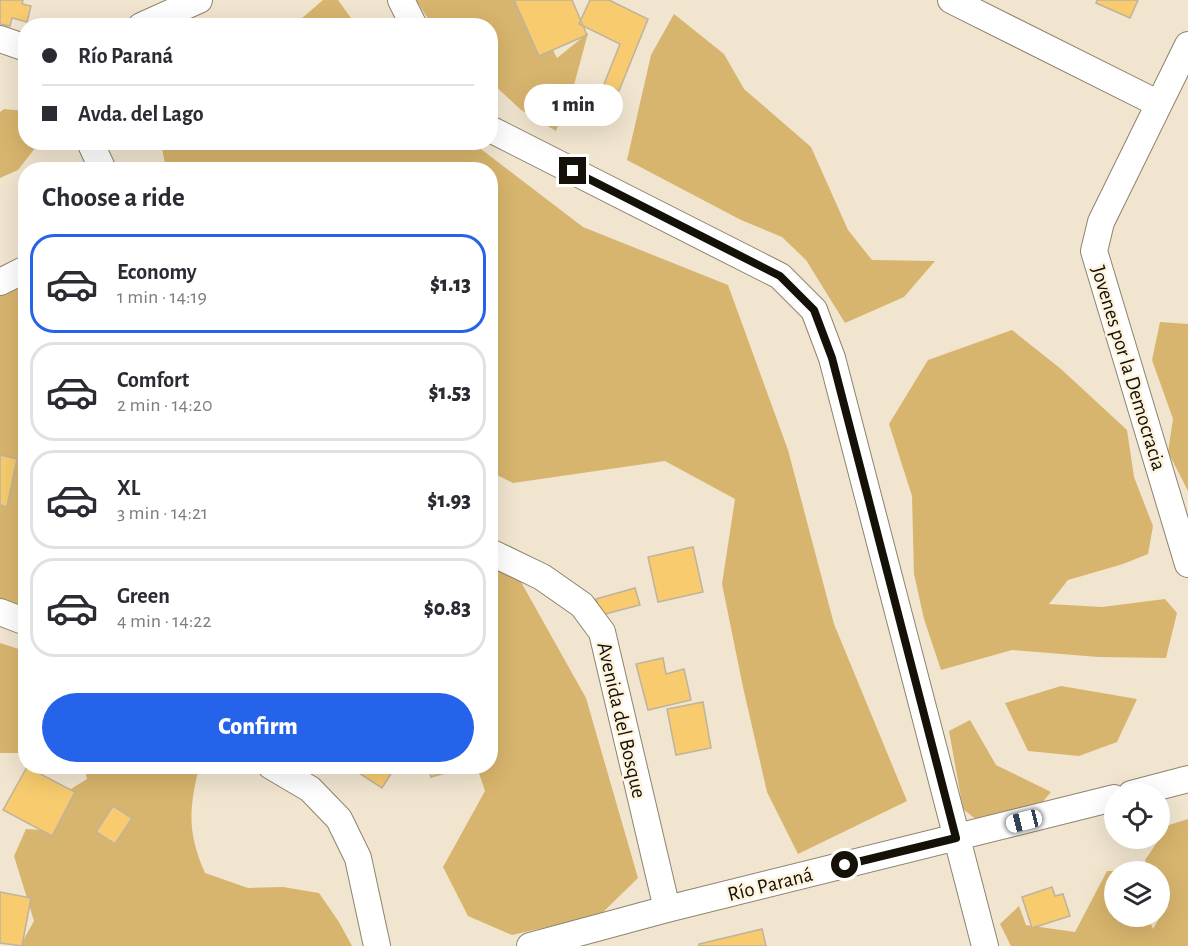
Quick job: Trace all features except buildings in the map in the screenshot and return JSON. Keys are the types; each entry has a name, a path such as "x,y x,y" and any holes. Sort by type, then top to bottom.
{"street":[{"path":"159,18 199,0"},
{"path":"401,0 410,18"},
{"path":"951,0 1159,104"},
{"path":"0,39 18,45"},
{"name":"Jovenes por la Democracia","path":"1188,45 1101,222 1094,251 1188,564"},
{"path":"498,133 780,276 814,310 832,358 984,946"},
{"path":"0,282 18,273"},
{"name":"Avenida del Bosque","path":"498,556 542,577 582,606 602,632 667,909"},
{"path":"0,612 18,619"},
{"path":"285,774 310,789 339,819 358,858 377,946"},
{"path":"1170,784 1188,779"},
{"name":"Río Paraná","path":"530,946 667,909 1104,801"}],"shaded area":[{"path":"323,0 338,0 351,18 302,18"},
{"path":"416,0 524,0 537,19 557,58 588,33 574,85 556,131 521,110 498,89 498,18 428,18"},
{"path":"674,14 724,54 744,89 811,147 848,230 872,260 935,261 904,297 845,323 806,260 782,237 741,220 627,160 651,55"},
{"path":"4,109 18,110 18,150 34,150 24,162 18,162 18,170 0,178 0,112"},
{"path":"162,150 482,150 498,162 165,162"},
{"path":"498,162 583,227 728,285 788,450 834,624 907,801 798,854 767,792 722,584 735,499 665,461 513,483 498,476"},
{"path":"18,276 18,618 0,612 0,285"},
{"path":"1160,322 1188,324 1188,491 1168,452 1173,419 1152,360"},
{"path":"1012,330 1061,369 1127,430 1134,477 1153,526 1148,554 1068,580 1049,604 1102,607 1165,599 1177,613 1166,658 1098,657 1012,650 941,670 924,619 914,574 912,496 889,424 928,360"},
{"path":"498,564 516,573 586,698 638,878 600,915 512,935 468,916 443,867 485,791 479,774 498,774"},
{"path":"0,643 18,649 18,753 0,753"},
{"path":"1061,686 1137,699 1117,742 1079,756 1028,751 1005,703"},
{"path":"970,720 996,765 1051,792 1040,805 978,821 963,809 949,731"},
{"path":"86,774 198,774 193,796 192,820 195,845 205,873 248,888 283,887 319,893 352,946 20,946 34,921 14,856 26,829 43,830 66,792 87,779"},
{"path":"1188,819 1188,946 1011,946 1000,924 1019,906 1026,925 1075,932 1104,877 1104,927 1152,927 1153,929 1154,927 1170,927 1170,861 1145,860 1153,849 1170,849 1170,825"}],"route":[{"path":"573,171 780,276 814,310 832,358 956,838 845,865"}]}
